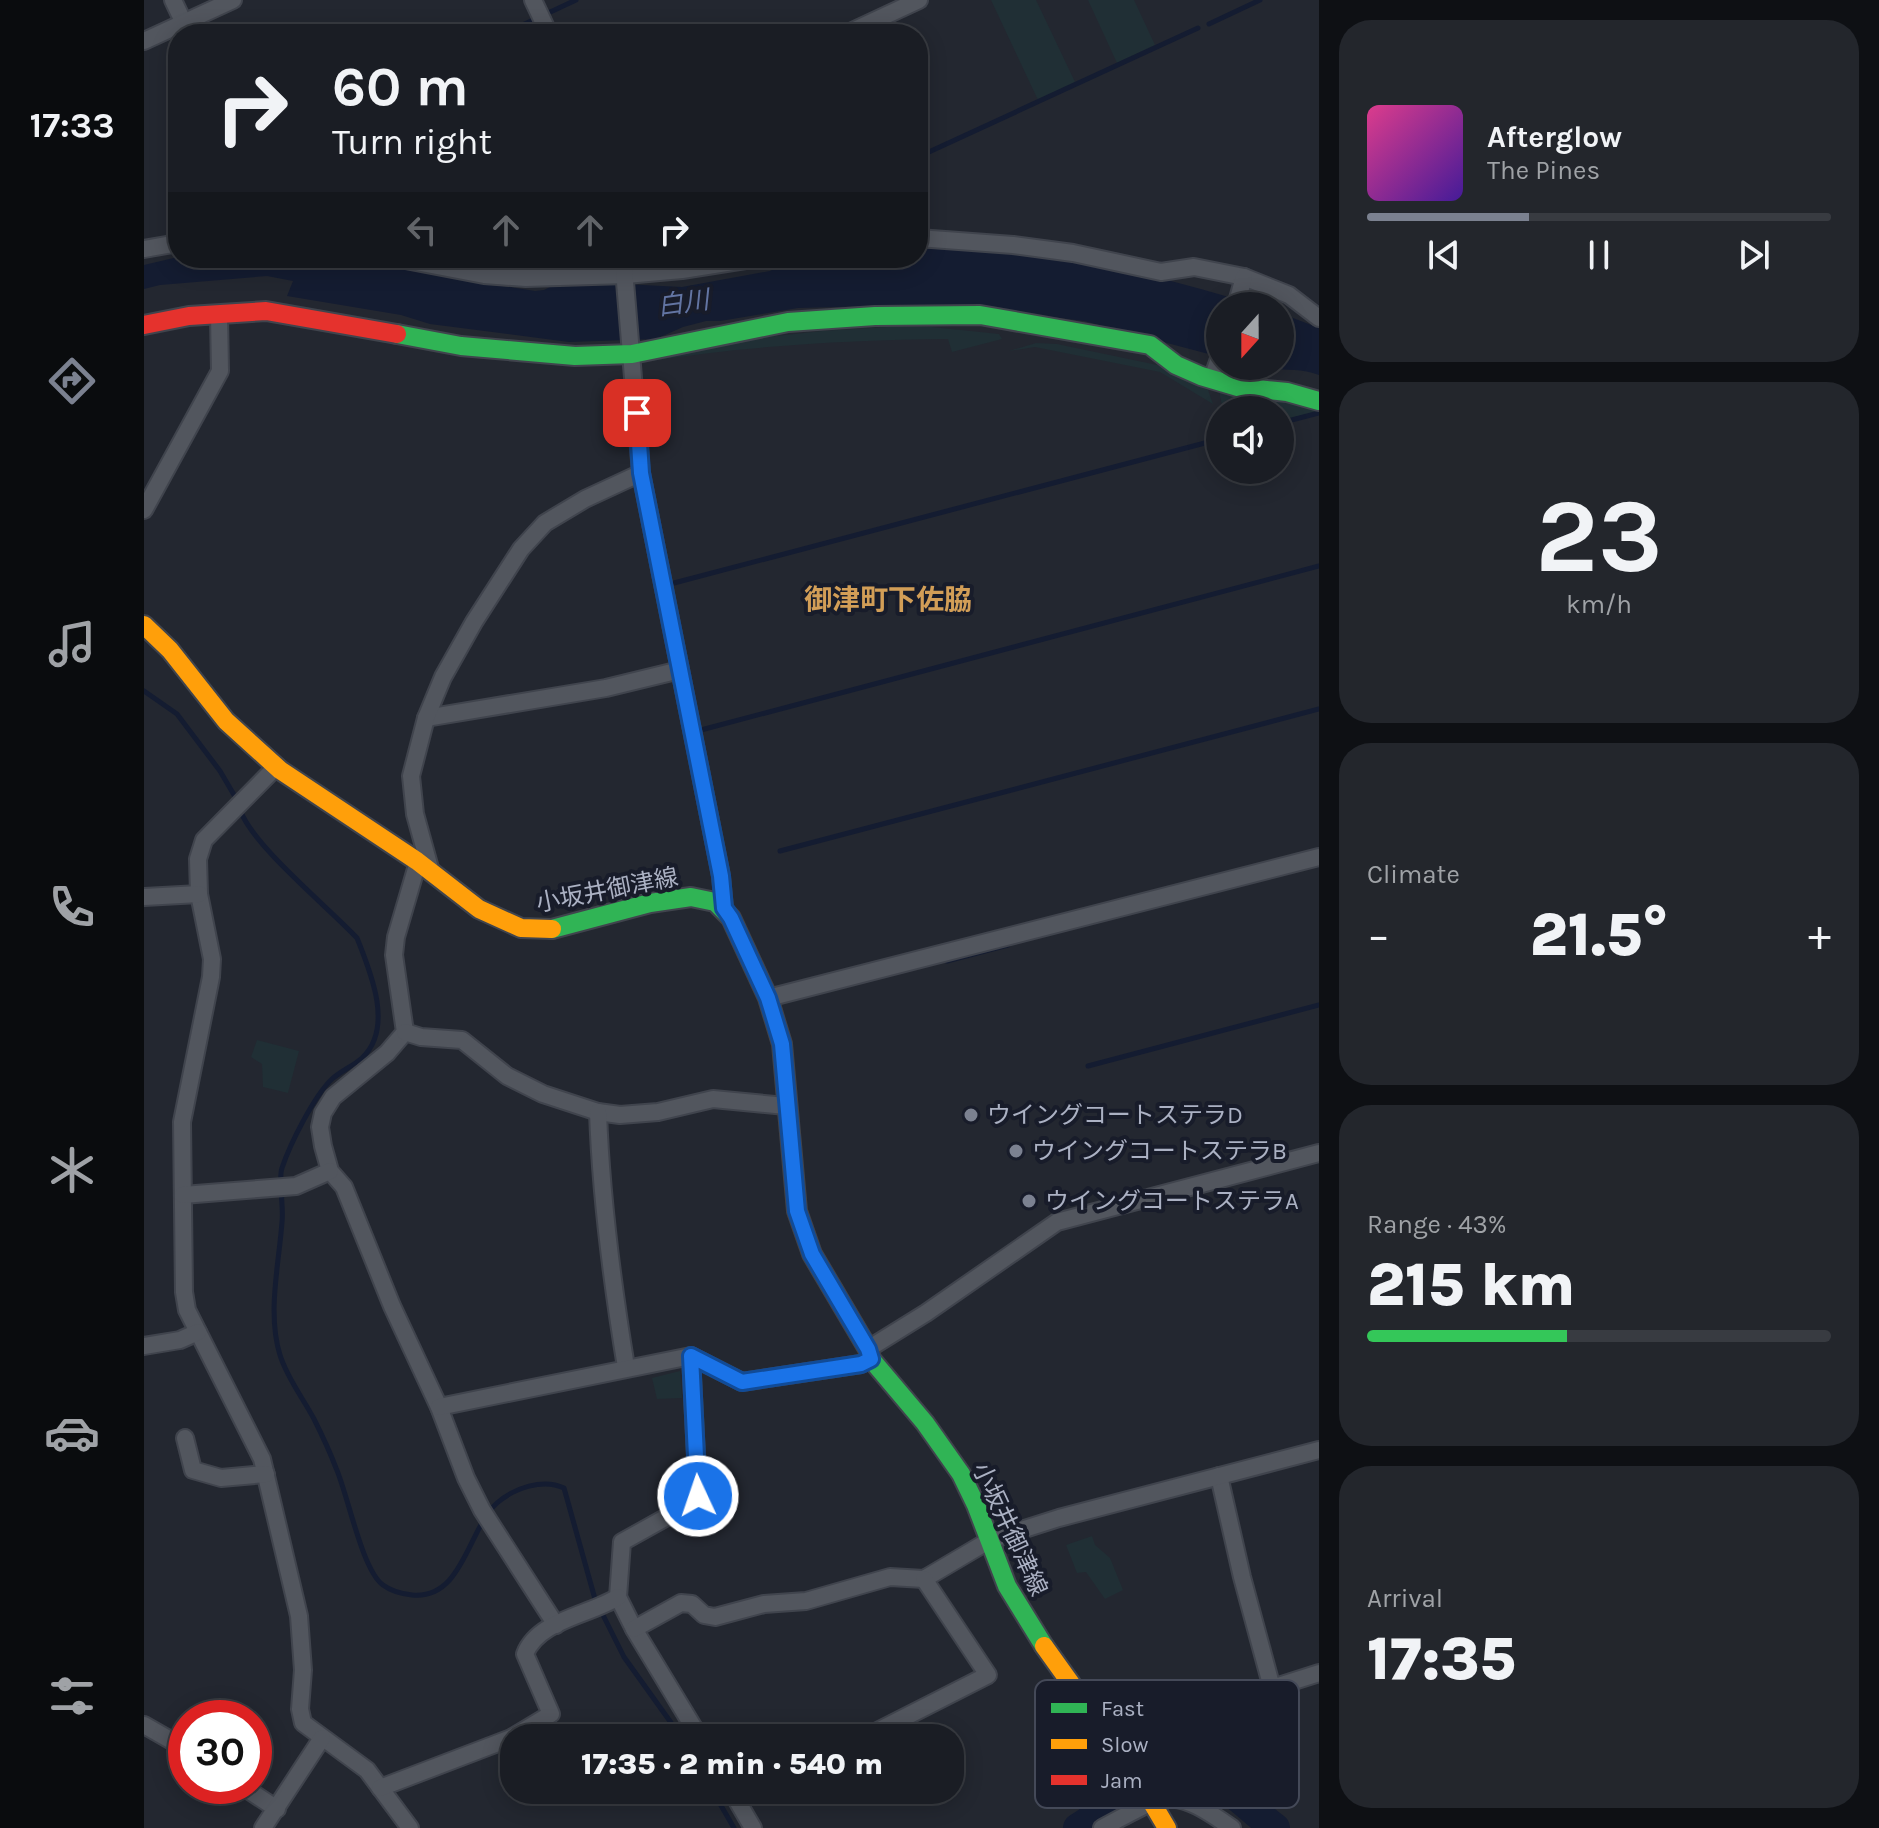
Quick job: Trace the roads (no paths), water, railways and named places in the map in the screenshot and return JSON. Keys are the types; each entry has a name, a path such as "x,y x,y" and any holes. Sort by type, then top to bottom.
{"main road":[{"path":"144,325 189,316 266,311 461,346 575,356 631,350 788,322 875,316 980,315 1150,345 1176,365 1206,368"},
{"path":"1229,380 1238,387 1287,392 1319,401"},
{"name":"小坂井御津線","path":"144,625 184,664 220,714 240,735 277,766 424,867 490,917 520,928 543,930 678,897 707,899 724,908 768,998 782,1044 797,1211 812,1254 869,1354 947,1453 970,1491 1012,1597 1070,1680"},
{"name":"小坂井御津線","path":"1156,1808 1167,1828"}],"street":[{"path":"173,0 184,24"},
{"path":"193,24 233,0"},
{"path":"533,0 544,24"},
{"path":"867,24 919,0"},
{"path":"144,41 168,34"},
{"path":"928,239 1073,253 1161,272 1194,267 1289,295 1319,318"},
{"path":"144,249 168,245"},
{"path":"447,268 512,277 695,268"},
{"path":"625,271 641,473 721,876 724,908"},
{"path":"1240,292 1244,280"},
{"path":"144,510 217,379 222,354 219,315"},
{"path":"556,1625 482,1510 466,1478 439,1407 392,1306 344,1187 330,1171 320,1127 323,1113 333,1097 387,1053 405,1032 394,955 396,937 424,867 411,776 426,718 443,677 521,549 545,523 585,499 641,473"},
{"path":"426,718 606,688 680,670"},
{"path":"277,766 204,840 198,859 199,894 212,959 182,1122 184,1292 187,1310 262,1459 299,1616 303,1670 300,1709 303,1723 367,1770 410,1828"},
{"path":"768,998 1319,857"},
{"path":"144,897 199,894"},
{"path":"405,1032 421,1037 462,1040 507,1076 543,1094 598,1112 620,1115 658,1112 713,1099 786,1106"},
{"path":"598,1112 600,1181 609,1265 626,1367"},
{"path":"439,1407 691,1356 742,1382 861,1364 869,1354 1057,1222 1319,1153"},
{"path":"183,1195 296,1186 330,1171"},
{"path":"144,1346 180,1340 198,1332"},
{"path":"691,1356 698,1496 692,1503 622,1542 613,1600 692,1724"},
{"path":"185,1438 193,1470 221,1478 266,1474"},
{"path":"634,1629 681,1603 692,1604 704,1615 715,1617 764,1604 806,1601 890,1577 924,1579 990,1540 1059,1518 1319,1450"},
{"path":"1219,1476 1270,1680"},
{"path":"892,1724 988,1675 924,1579"},
{"path":"380,1788 498,1743 551,1714 525,1654 529,1643 556,1625 613,1600"},
{"path":"1297,1680 1319,1673"},
{"path":"144,1725 168,1739"},
{"path":"263,1828 322,1738"},
{"path":"269,1804 277,1809"},
{"path":"739,1804 753,1828"},
{"path":"1102,1828 1138,1808"},
{"path":"1203,1808 1232,1828"}],"water":[{"name":"白川","path":"928,249 961,249 1091,264 1211,292 1206,292 1206,353 1084,321 1028,314 873,306 798,308 706,321 656,339 569,342 430,324 401,315 287,296 293,281 267,276 144,289 144,265 168,259 168,268 402,268 535,291 562,281 682,287 776,268 928,268"},
{"path":"1294,318 1319,328 1319,375 1294,371"}],"waterway":[{"path":"524,24 576,0"},
{"path":"1209,24 1260,0"},
{"path":"928,152 1198,28"},
{"path":"1294,419 1319,413"},
{"path":"674,583 1206,443"},
{"path":"701,730 1319,566"},
{"path":"144,691 177,714 220,771 237,800"},
{"path":"780,851 1319,709"},
{"path":"240,810 275,858 357,938 377,1000 377,1032 372,1046 362,1058 325,1087 303,1121 282,1168 282,1216 274,1306 280,1355 331,1456 368,1564 375,1577 390,1589 412,1595 429,1594 454,1575 487,1515 497,1503 529,1486 547,1484 564,1488 595,1599 624,1657 672,1724"},
{"path":"947,961 1008,945"},
{"path":"1088,1066 1319,1005"},
{"path":"720,1804 734,1828"},
{"path":"1078,1828 1109,1808"},
{"path":"1250,1808 1275,1828"}],"place":[{"name":"ウイングコートステラD","path":"971,1115"},
{"name":"ウイングコートステラB","path":"1016,1151"},
{"name":"ウイングコートステラA","path":"1029,1201"}],"district":[{"name":"御津町下佐脇","path":"888,599"}]}
